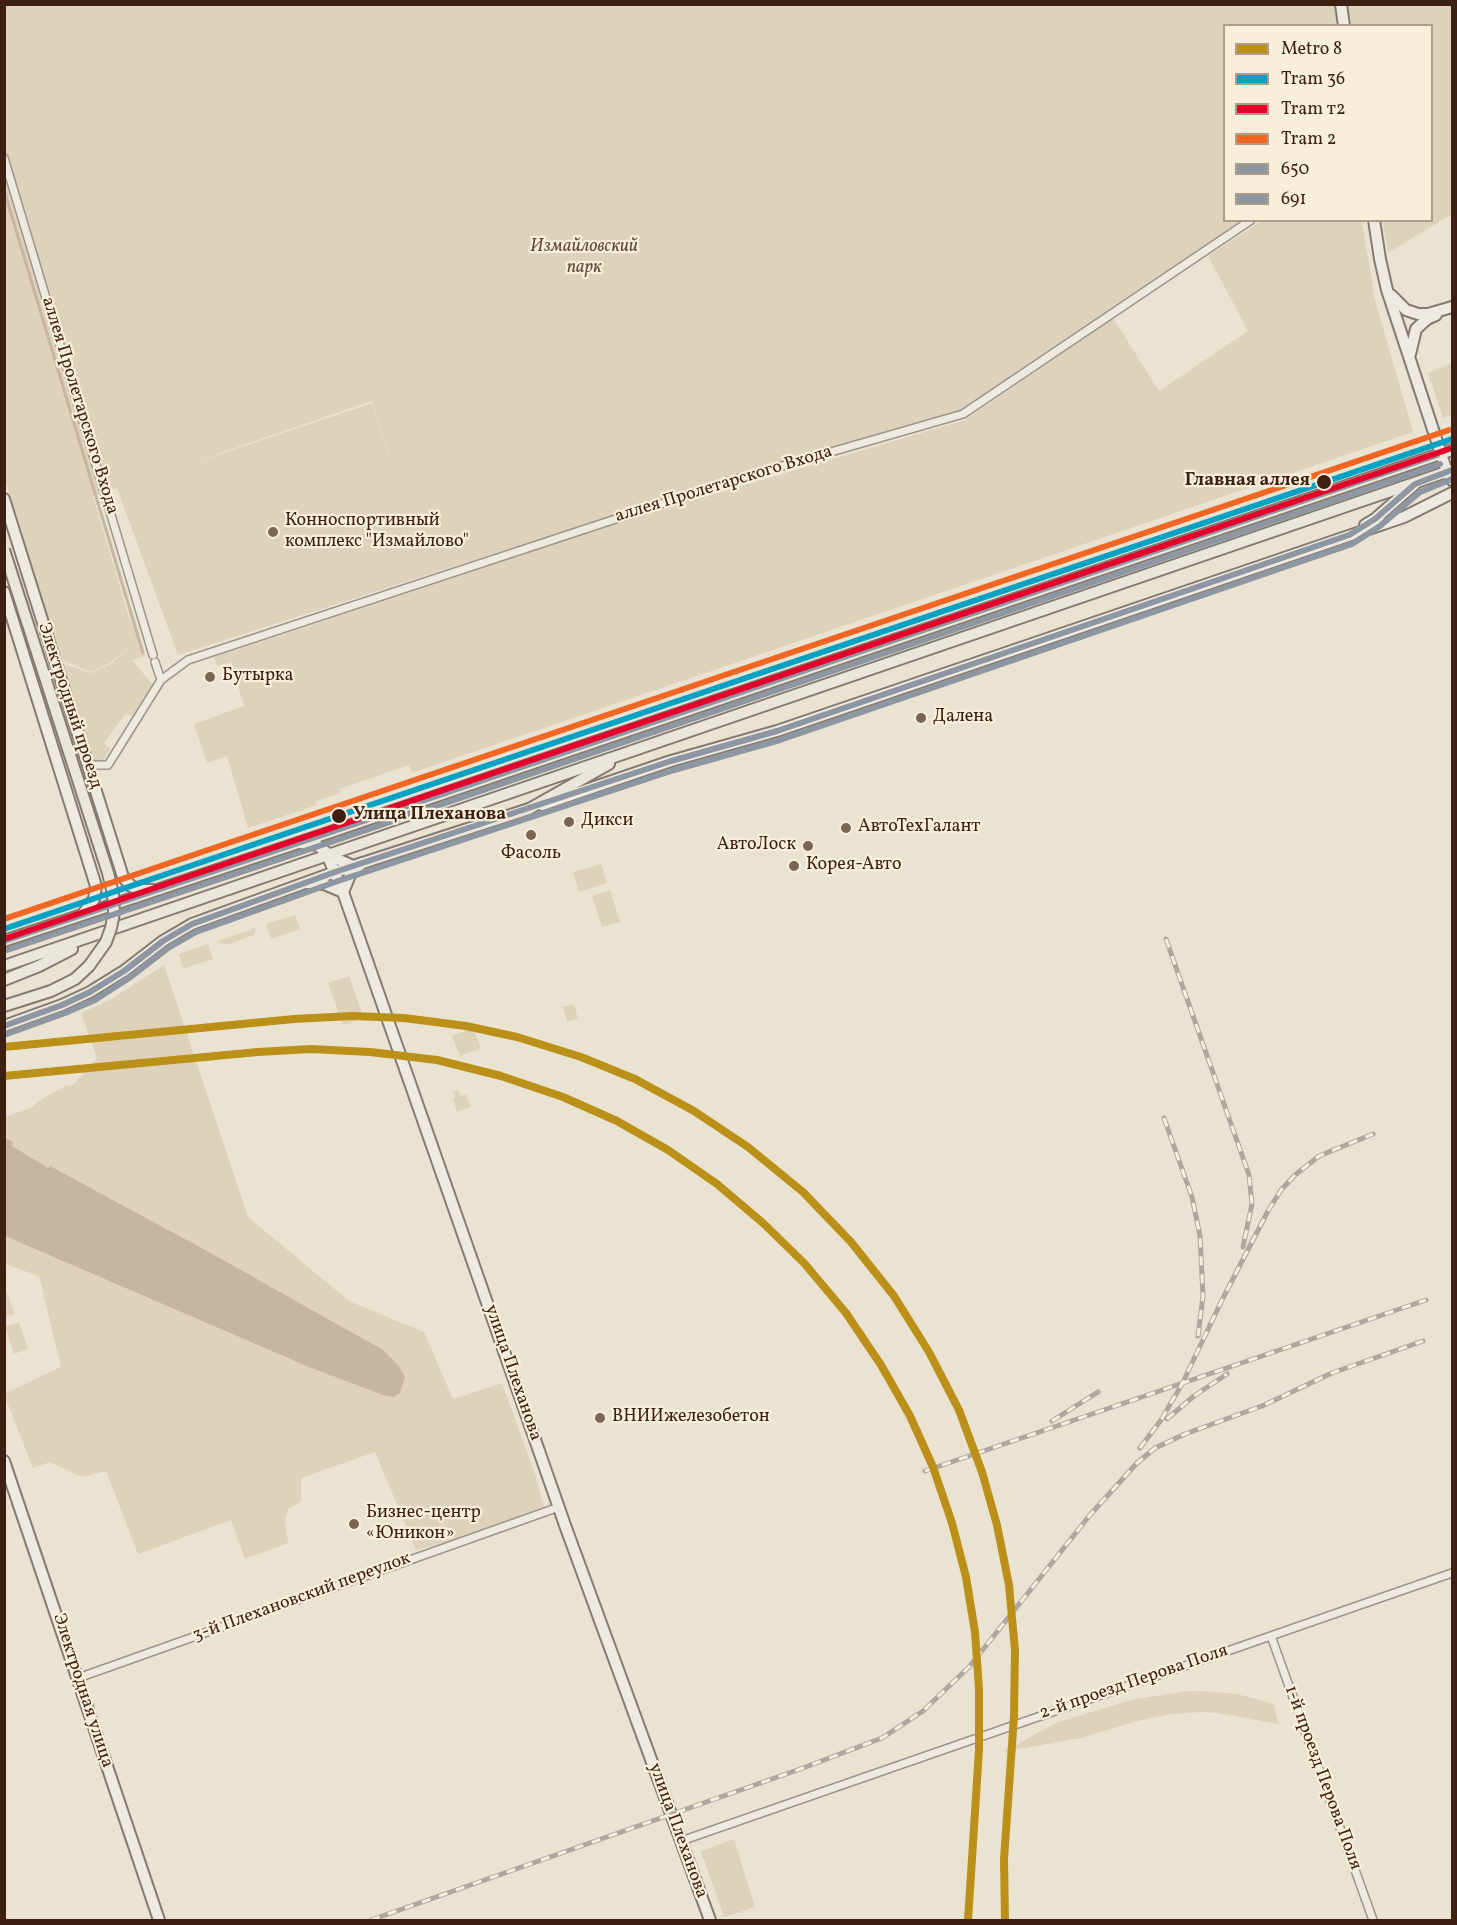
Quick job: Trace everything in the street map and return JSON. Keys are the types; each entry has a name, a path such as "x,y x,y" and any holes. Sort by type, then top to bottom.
{"main road":[{"path":"1341,4 1344,24"},
{"path":"4,966 1415,484 1451,474 1441,453 1387,290 1374,222"},
{"path":"1387,290 1400,305 1411,313 1428,314 1452,307"},
{"path":"1409,357 1416,329 1427,319 1452,307"},
{"path":"4,941 301,843 1452,450"},
{"path":"1349,535 1375,519 1415,484"},
{"path":"4,1026 90,992 124,971 163,941 192,924 358,864 671,761 777,731 1404,517 1452,493"},
{"name":"Электродный проезд","path":"4,499 123,877 131,886 141,890 155,890"},
{"path":"4,550 108,873 113,894 114,913 111,928 102,949 75,979 51,991 4,1006"},
{"name":"Электродный проезд","path":"4,591 96,886 94,899 83,914"},
{"path":"15,627 20,615 25,612 31,611 41,619"},
{"path":"529,809 626,754"},
{"path":"301,843 317,845 328,855 358,864"},
{"name":"улица Плеханова","path":"328,855 559,1507 710,1920"},
{"path":"303,884 324,884 343,892 350,875 358,864"},
{"path":"4,980 39,966 102,932"},
{"name":"Электродная улица","path":"4,1461 159,1920"}],"street":[{"name":"аллея Пролетарского Входа","path":"4,158 161,680"},
{"name":"аллея Пролетарского Входа","path":"84,758 93,765 108,765 161,680 188,660 737,479 963,414 1248,222"},
{"name":"3-й Плехановский переулок","path":"78,1678 559,1507"},
{"name":"2-й проезд Перова Поля","path":"681,1841 1452,1573"},
{"name":"1-й проезд Перова Поля","path":"1271,1636 1373,1920"}],"green space":[{"name":"Измайловский парк","path":"5,5 1452,5 1452,214 1388,253 1383,222 1433,222 1433,24 1223,24 1223,222 1240,222 962,411 614,515 178,655 117,488 93,496 133,631 129,612 132,609 145,656 132,660 153,685 132,717 126,713 104,743 110,749 103,760 97,761 90,757 58,662 91,673 111,664 135,641 110,663 91,672 60,659 5,480","holes":["372,401 409,520 372,403 130,484"]},
{"path":"1260,222 1362,222 1375,300 1413,432 412,773 409,765 339,789 340,793 316,801 317,805 248,828 227,756 207,763 194,724 244,706 231,662 217,666 214,657 629,519 965,420 1113,318 1159,391 1248,331 1208,256"},
{"path":"1452,363 1452,415 1443,418 1428,373"},
{"path":"601,864 607,883 579,892 573,872"},
{"path":"610,890 620,922 602,927 592,896"},
{"path":"295,915 300,929 271,939 266,924"},
{"path":"256,928 254,935 226,945 217,941"},
{"path":"208,944 213,959 183,967 179,954"},
{"path":"164,965 248,1217 349,1301 424,1332 453,1399 502,1383 535,1474 544,1508 476,1534 416,1550 375,1452 301,1478 301,1502 288,1509 285,1520 288,1543 245,1559 231,1520 138,1554 106,1471 82,1477 50,1462 33,1468 4,1394 61,1367 39,1276 5,1264 5,1115 31,1108 40,1100 67,1085 74,1084 97,1058 81,1013 110,1000"},
{"path":"349,976 364,1018 343,1025 328,983"},
{"path":"574,1004 578,1019 567,1022 563,1007"},
{"path":"473,1028 481,1048 460,1056 452,1036"},
{"path":"458,1090 460,1096 466,1094 471,1107 457,1112 453,1092"},
{"path":"5,1288 15,1314 4,1317"},
{"path":"19,1322 28,1349 14,1354 5,1327"},
{"path":"1187,1691 1237,1694 1274,1704 1278,1724 1218,1713 1171,1714 1137,1721 1081,1738 1003,1752 1058,1722 1131,1700"},
{"path":"734,1839 755,1907 724,1917 701,1851"}],"shaded area":[{"path":"5,1138 13,1142 12,1146 48,1168 50,1166 207,1251 383,1350 399,1366 405,1377 400,1393 393,1397 386,1396 309,1367 5,1236"}],"waterway":[{"path":"4,190 143,653"}],"railway":[{"path":"1166,939 1249,1175 1252,1204 1243,1247"},
{"path":"1164,1118 1192,1197 1200,1236 1203,1296 1198,1336"},
{"path":"1140,1448 1161,1420 1182,1384 1222,1300 1281,1190 1295,1175 1319,1156 1373,1134"},
{"path":"925,1471 1426,1300"},
{"path":"371,1920 882,1738 923,1711 969,1667 1090,1515 1137,1463 1155,1448 1185,1434 1262,1406 1332,1373 1423,1341"},
{"path":"1167,1419 1194,1396 1227,1374"},
{"path":"1052,1421 1098,1392"}],"metro line":[{"name":"8","path":"4,1047 294,1019 352,1016 404,1018 466,1026 517,1037 581,1057 635,1079 694,1111 748,1147 803,1192 851,1242 894,1296 929,1352 959,1410 982,1472 997,1525 1009,1585 1015,1650 1014,1716 1004,1859 1005,1920"},
{"name":"8","path":"4,1076 311,1049 370,1052 437,1060 501,1076 563,1097 617,1121 668,1150 717,1184 763,1223 804,1263 846,1313 881,1365 910,1416 933,1467 952,1523 966,1577 975,1632 979,1689 979,1750 968,1920"}],"tram line":[{"name":"2","path":"4,919 1449,430"},
{"name":"36","path":"4,929 1452,439"},
{"name":"т2","path":"7,938 1452,448"}],"transit line":[{"name":"650","path":"4,941 331,832 1437,455"},
{"name":"691","path":"7,950 334,841 1440,464"},
{"name":"650","path":"4,1026 90,992 124,971 163,941 192,924 335,872 671,761 777,731 1349,535 1375,519 1415,484 1452,470"},
{"name":"691","path":"7,1034 95,1000 129,978 168,948 196,932 338,881 674,770 780,740 1352,544 1380,526 1420,492 1452,479"}],"place":[{"name":"Главная аллея","path":"1324,482"},
{"name":"Конноспортивный комплекс \"Измайлово\"","path":"273,532"},
{"name":"Бутырка","path":"210,677"},
{"name":"Далена","path":"921,718"},
{"name":"Улица Плеханова","path":"339,816"},
{"name":"Дикси","path":"569,822"},
{"name":"АвтоТехГалант","path":"846,828"},
{"name":"Фасоль","path":"531,835"},
{"name":"АвтоЛоск","path":"808,846"},
{"name":"Корея-Авто","path":"794,866"},
{"name":"ВНИИжелезобетон","path":"600,1418"},
{"name":"Бизнес-центр «Юникон»","path":"354,1524"}]}
